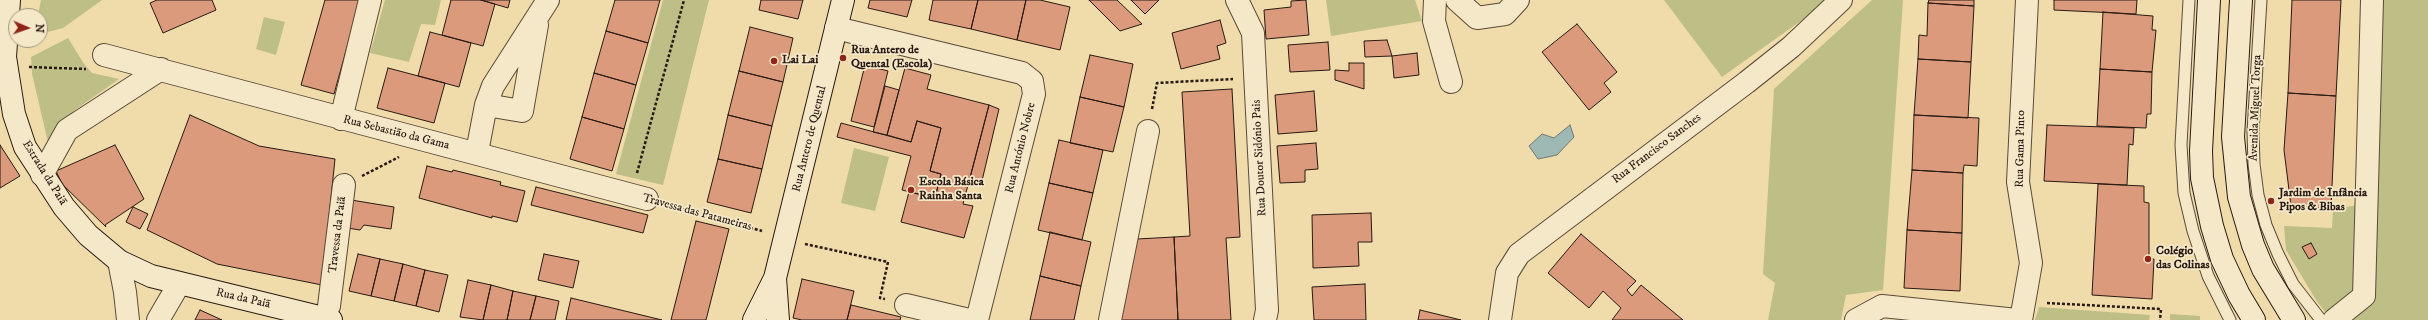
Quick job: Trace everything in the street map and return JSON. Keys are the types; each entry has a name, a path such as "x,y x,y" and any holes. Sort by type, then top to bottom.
{"street":[{"name":"Estrada da Paiã","path":"9,0 5,57 14,114 25,147 64,207 88,235 119,262 151,276 179,284"},
{"path":"341,119 370,0"},
{"name":"Rua Antero de Quental","path":"754,320 775,278 843,0"},
{"name":"Rua Doutor Sidónio Pais","path":"1237,0 1253,33 1267,310 1265,320"},
{"path":"1435,0 1434,21 1452,82"},
{"path":"1457,0 1477,18 1505,14 1518,0"},
{"name":"Rua Francisco Sanches","path":"1504,318 1507,273 1519,254 1747,82 1791,47 1841,0"},
{"name":"Rua Gama Pinto","path":"2021,314 2031,263 2018,182 2027,0"},
{"path":"2209,0 2201,151 2202,178 2212,226 2222,258 2239,295 2254,320"},
{"name":"Avenida Miguel Torga","path":"2241,0 2233,137 2239,197 2253,245 2263,269 2294,320"},
{"path":"2334,320 2364,296 2372,0"},
{"path":"486,105 522,111 544,8"},
{"path":"477,152 486,105 493,86 544,8"},
{"name":"Rua António Nobre","path":"836,28 1022,73 1032,81 1034,94 978,320"},
{"name":"Rua Sebastião da Gama","path":"104,55 161,69 427,142 477,152 639,197"},
{"path":"42,175 67,130 161,69"},
{"path":"1110,320 1148,131"},
{"name":"Travessa da Paiã","path":"330,313 344,185"},
{"path":"119,262 128,320"},
{"name":"Rua Antero de Quental","path":"775,278 778,320"},
{"path":"158,320 179,284"},
{"name":"Rua da Paiã","path":"179,284 330,313"},
{"path":"906,305 969,320"},
{"path":"1856,320 1882,306 2021,314"}],"lane":[{"path":"2189,0 2181,145 2184,193 2193,231 2208,276 2230,320"},
{"name":"Avenida Miguel Torga","path":"2260,0 2253,132 2254,164 2258,195 2266,224 2278,254 2293,284 2321,320"}],"path":[{"path":"639,197 684,0"},
{"path":"29,66 86,69 104,55"},
{"path":"1148,131 1157,83 1256,78"},
{"name":"Travessa da Paiã","path":"344,185 427,142"},
{"name":"Travessa das Patameiras","path":"639,197 762,231"},
{"path":"804,244 888,262 880,298 906,305"},
{"path":"2021,314 2161,309 2160,320"}],"green space":[{"path":"41,0 102,0 63,28 48,32 48,8 40,8"},
{"path":"385,0 441,0 435,25 421,24 409,62 370,53"},
{"path":"663,0 709,0 663,185 616,174"},
{"path":"1326,0 1415,0 1422,21 1331,36"},
{"path":"1664,0 1830,0 1722,77"},
{"path":"1872,0 1903,0 1883,290 1846,295 1841,320 1768,320 1775,283 1763,274 1774,89"},
{"path":"2377,0 2428,0 2428,320 2331,320 2316,300 2286,250 2284,226 2332,228 2333,209 2372,203"},
{"path":"264,17 285,22 276,55 256,49"},
{"path":"68,38 84,64 92,73 119,79 75,110 57,127 48,142 32,74 31,57"},
{"path":"854,148 889,157 875,211 841,203"},
{"path":"2039,307 2150,315 2149,320 2035,320"},
{"path":"2170,314 2200,316 2200,320 2170,320"}],"water":[{"path":"1570,125 1574,137 1557,155 1538,159 1529,146 1542,134 1554,138"}],"building":[{"path":"157,0 212,0 216,10 163,33 150,3"},
{"path":"325,0 360,0 334,94 301,85"},
{"path":"451,0 481,0 495,4 483,46 442,35"},
{"path":"481,0 510,0 508,8"},
{"path":"615,0 660,0 648,43 606,31"},
{"path":"761,0 803,0 798,19 759,10"},
{"path":"870,0 912,0 907,17 868,8"},
{"path":"933,0 978,0 971,29 929,20"},
{"path":"978,0 1026,0 1017,40 971,29"},
{"path":"1026,0 1040,0 1070,7 1060,50 1017,40"},
{"path":"1089,0 1117,0 1142,24 1120,31"},
{"path":"1131,0 1159,0 1145,14"},
{"path":"1306,0 1309,35 1266,39 1264,10 1291,7 1291,1"},
{"path":"1929,0 1974,0 1974,6 1928,3"},
{"path":"2054,0 2137,0 2136,14 2054,10"},
{"path":"2292,0 2341,0 2336,96 2288,93"},
{"path":"1928,3 1974,6 1971,62 1918,59 1919,35 1927,36"},
{"path":"2103,12 2153,16 2152,30 2156,30 2152,72 2100,69"},
{"path":"1220,20 1226,43 1217,46 1220,59 1181,69 1172,33"},
{"path":"1577,24 1617,72 1604,83 1611,92 1589,110 1542,52"},
{"path":"750,27 793,38 783,82 739,71"},
{"path":"606,31 648,43 636,85 594,73"},
{"path":"430,32 471,43 459,87 418,76"},
{"path":"1387,40 1392,56 1365,57 1364,41"},
{"path":"1328,42 1330,70 1290,72 1288,45"},
{"path":"1417,53 1419,75 1394,78 1392,56"},
{"path":"1090,55 1133,64 1124,107 1080,97"},
{"path":"1918,59 1971,62 1968,118 1914,115"},
{"path":"1349,63 1364,63 1364,89 1335,80 1335,70 1349,71"},
{"path":"865,65 888,71 874,127 851,121"},
{"path":"388,68 445,83 434,123 377,108"},
{"path":"905,68 931,75 927,89 989,105 963,204 973,206 964,238 901,222 909,192 935,198 941,174 930,171 941,128 917,121 911,142 887,135"},
{"path":"2100,69 2152,72 2151,114 2147,114 2146,128 2097,126"},
{"path":"739,71 783,82 772,126 728,115"},
{"path":"594,73 636,85 624,129 582,117"},
{"path":"885,86 899,90 887,135 873,132"},
{"path":"1232,89 1240,237 1226,238 1231,320 1178,320 1174,237 1190,236 1182,92"},
{"path":"1314,91 1317,131 1278,134 1275,95"},
{"path":"2288,93 2336,96 2331,209 2291,206 2284,150"},
{"path":"1080,97 1124,107 1113,152 1070,143"},
{"path":"989,105 999,109 981,185 969,182"},
{"path":"190,115 259,146 335,159 322,285 217,264 147,230"},
{"path":"728,115 772,126 762,169 718,159"},
{"path":"1914,115 1979,118 1977,166 1964,165 1963,173 1912,170"},
{"path":"582,117 624,129 612,171 570,159"},
{"path":"917,121 941,128 930,171 941,174 935,198 902,190 911,156 837,137 841,123 911,142"},
{"path":"2047,125 2134,128 2133,145 2129,144 2127,185 2044,181"},
{"path":"1059,140 1103,150 1093,193 1049,183"},
{"path":"1316,143 1318,169 1305,170 1305,182 1280,183 1277,146"},
{"path":"0,145 20,176 0,188"},
{"path":"115,145 144,199 105,225 106,227 62,184 56,171"},
{"path":"718,159 762,169 751,213 707,202"},
{"path":"427,166 452,172 453,170 501,182 500,185 525,191 517,222 492,216 492,218 419,198"},
{"path":"1912,170 1963,173 1962,233 1907,230"},
{"path":"1049,183 1093,193 1082,240 1038,230"},
{"path":"2098,184 2144,186 2144,202 2149,203 2149,259 2154,259 2152,299 2092,295"},
{"path":"536,187 648,215 643,233 531,205"},
{"path":"351,200 394,207 391,229 364,225 360,230 347,228"},
{"path":"133,207 148,214 140,229 126,222"},
{"path":"1371,213 1372,242 1358,242 1359,266 1313,268 1312,215"},
{"path":"696,221 729,229 706,320 671,320"},
{"path":"1907,230 1962,233 1960,291 1904,288"},
{"path":"1050,232 1091,242 1081,286 1040,276"},
{"path":"1581,234 1636,281 1627,290 1632,296 1641,285 1683,320 1612,320 1621,308 1603,291 1589,308 1548,273"},
{"path":"1174,237 1178,320 1121,320 1137,239"},
{"path":"2311,243 2317,254 2309,259 2302,247"},
{"path":"358,254 380,259 371,296 349,291"},
{"path":"544,254 579,261 573,288 538,280"},
{"path":"380,259 403,264 394,301 371,296"},
{"path":"403,264 425,270 416,306 394,301"},
{"path":"425,270 448,275 439,312 416,306"},
{"path":"1040,276 1081,286 1074,320 1030,320"},
{"path":"802,279 854,291 847,320 802,320 793,318"},
{"path":"468,280 491,285 483,320 460,317"},
{"path":"1365,284 1366,320 1314,320 1312,287"},
{"path":"491,285 513,291 507,320 483,320"},
{"path":"513,291 536,296 530,320 507,320"},
{"path":"536,296 559,301 555,320 530,320"},
{"path":"571,298 662,320 566,320"},
{"path":"851,305 901,317 900,320 847,320"},
{"path":"200,310 222,320 195,320"},
{"path":"1420,310 1461,320 1418,320"}],"place":[{"name":"Rua Antero de Quental (Escola)","path":"843,58"},
{"name":"Lai Lai","path":"774,61"},
{"name":"Escola Básica Rainha Santa","path":"911,190"},
{"name":"Jardim de Infância Pipos & Bibas","path":"2271,201"},
{"name":"Colégio das Colinas","path":"2148,259"}]}
